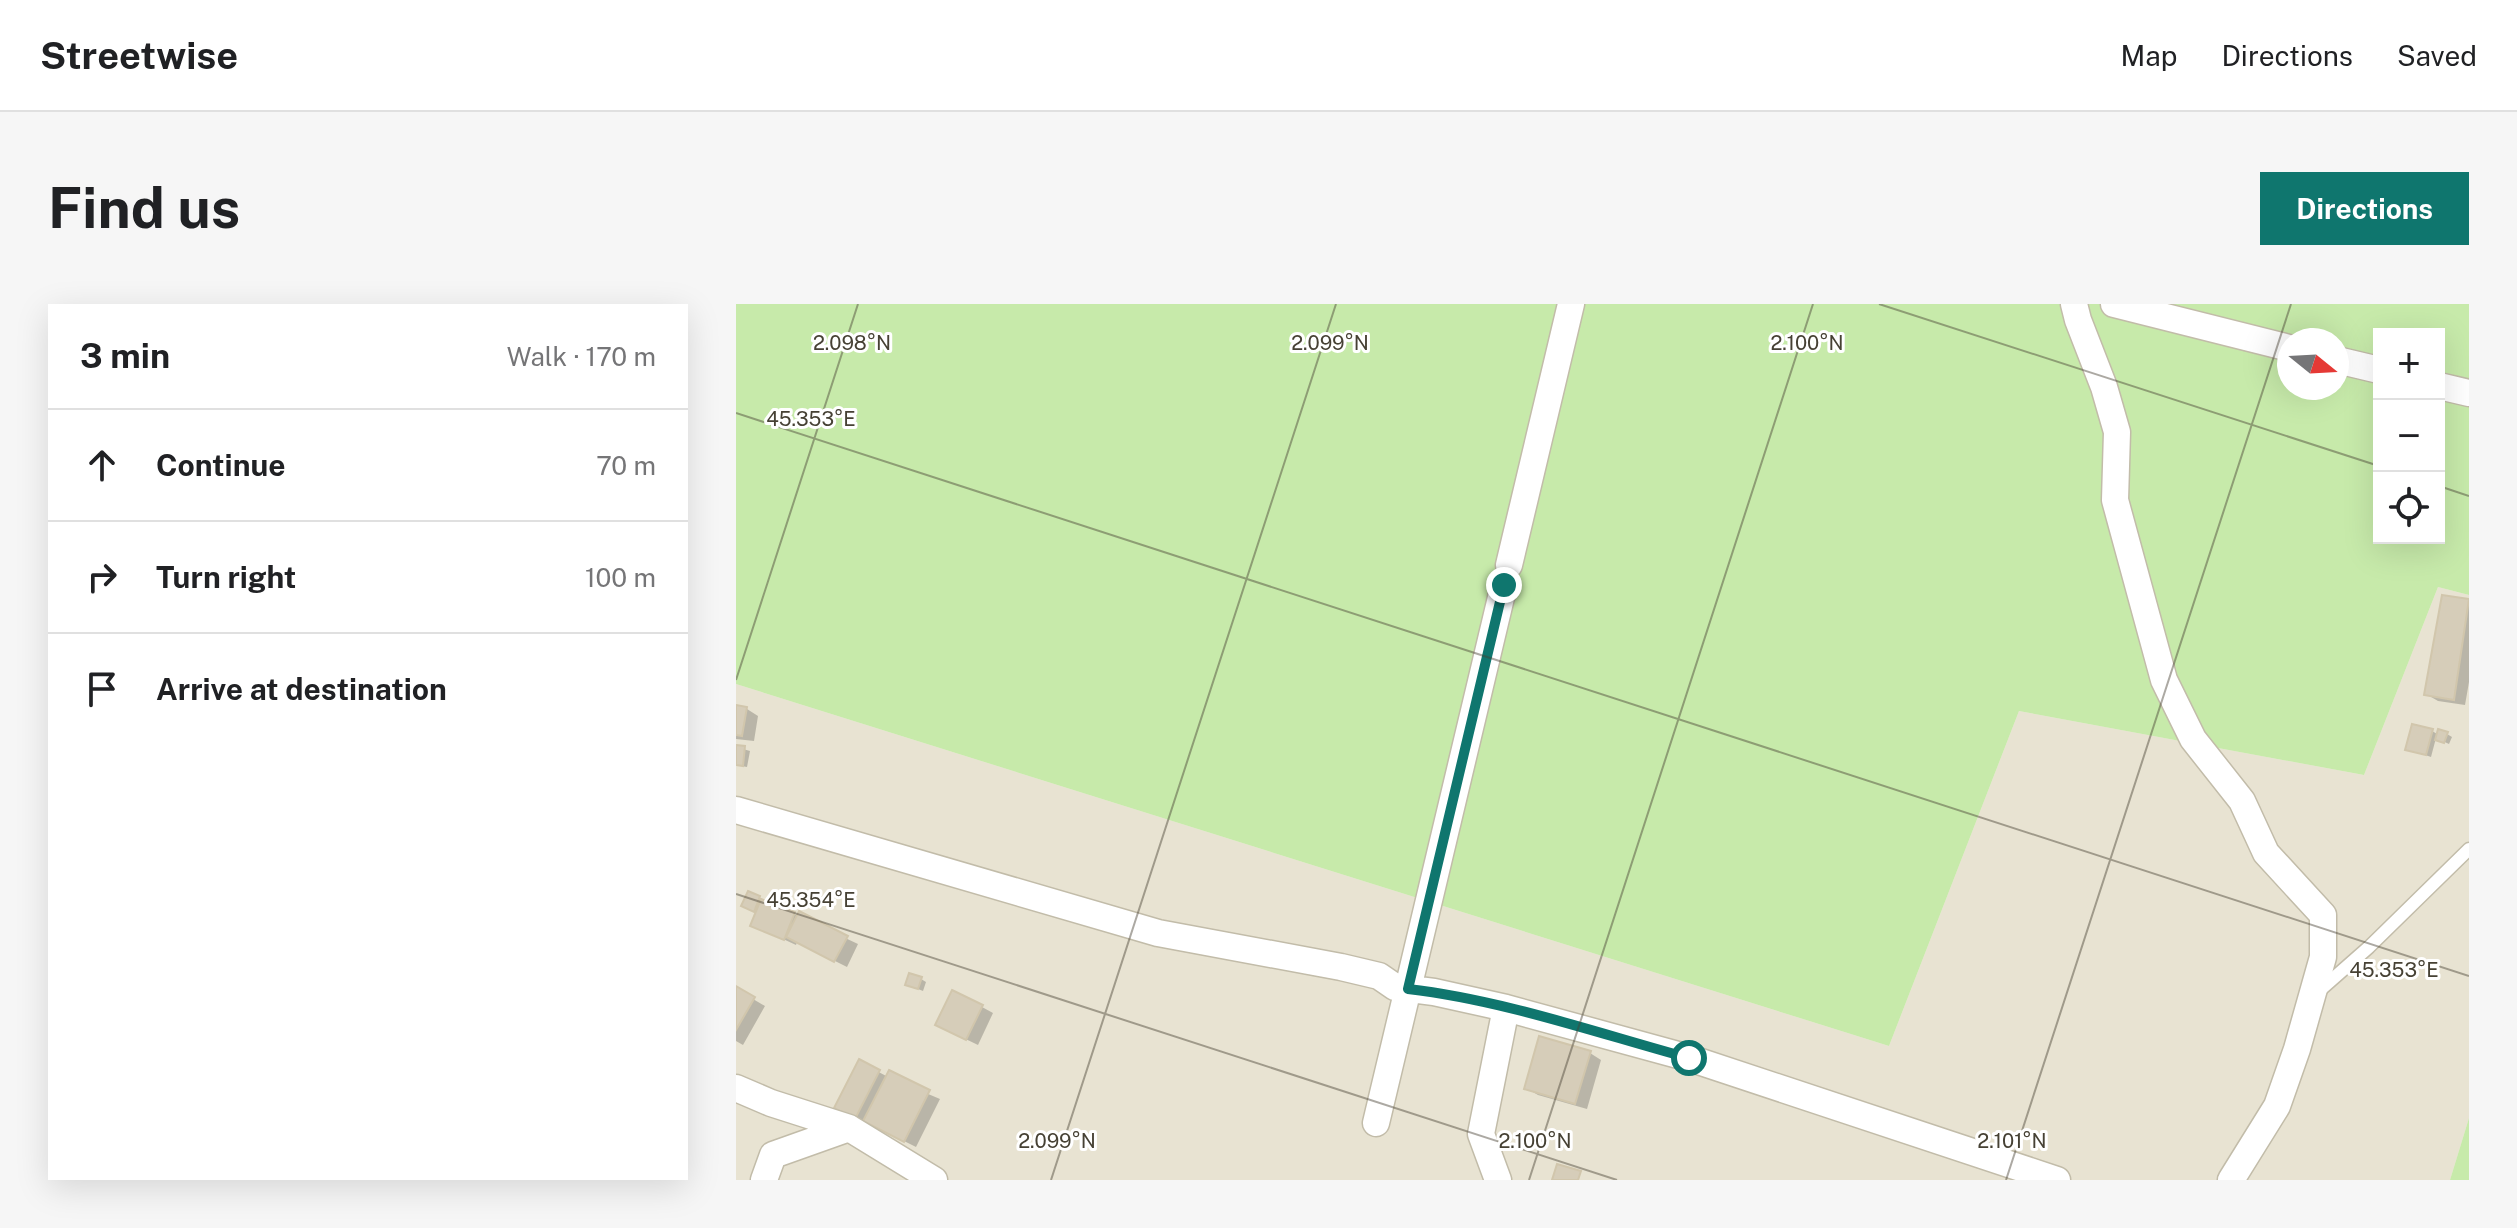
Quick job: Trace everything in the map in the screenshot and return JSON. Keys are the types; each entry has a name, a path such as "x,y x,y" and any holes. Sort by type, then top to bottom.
{"street":[{"path":"1376,1123 1571,304"},
{"path":"2074,304 2117,432 2115,500 2164,680 2193,739 2242,801 2266,853 2323,915 2323,957 2277,1106 2231,1180"},
{"path":"2114,304 2277,345"},
{"path":"2349,363 2373,369"},
{"path":"2445,387 2469,393"},
{"path":"736,810 1158,933 1341,967 1379,976 1395,987 1506,1008 1689,1058 2057,1180"},
{"path":"1498,1180 1481,1134 1506,1008"},
{"path":"736,1088 771,1103 849,1128 934,1180"},
{"path":"764,1180 773,1155 849,1128"}],"lane":[{"path":"2313,995 2369,947 2469,849"}],"shaded area":[{"path":"2438,587 2469,595 2469,1118 2450,1180 736,1180 736,684 1889,1046 2019,711 2364,775"}],"green space":[{"path":"736,304 2469,304 2469,595 2438,587 2364,775 2019,711 1889,1046 736,684"},
{"path":"2469,1118 2469,1180 2450,1180"}],"building":[{"path":"2442,595 2469,599 2454,700 2424,695"},
{"path":"736,705 747,707 742,736 736,735"},
{"path":"2412,724 2433,729 2426,755 2405,750"},
{"path":"2438,729 2448,732 2444,743 2435,740"},
{"path":"736,745 745,746 743,766 736,765"},
{"path":"748,891 760,896 754,912 741,906"},
{"path":"761,899 795,912 784,940 750,926"},
{"path":"799,911 848,936 834,962 786,937"},
{"path":"909,973 922,977 918,989 905,985"},
{"path":"736,986 755,997 736,1030"},
{"path":"952,990 983,1005 966,1040 935,1025"},
{"path":"1539,1036 1591,1051 1575,1104 1524,1089"},
{"path":"859,1059 880,1070 855,1119 834,1108"},
{"path":"889,1070 930,1090 904,1142 863,1121"},
{"path":"1557,1164 1581,1171 1578,1180 1552,1180"}],"route":[{"path":"1504,585 1408,989 1506,1008 1689,1058"}]}
